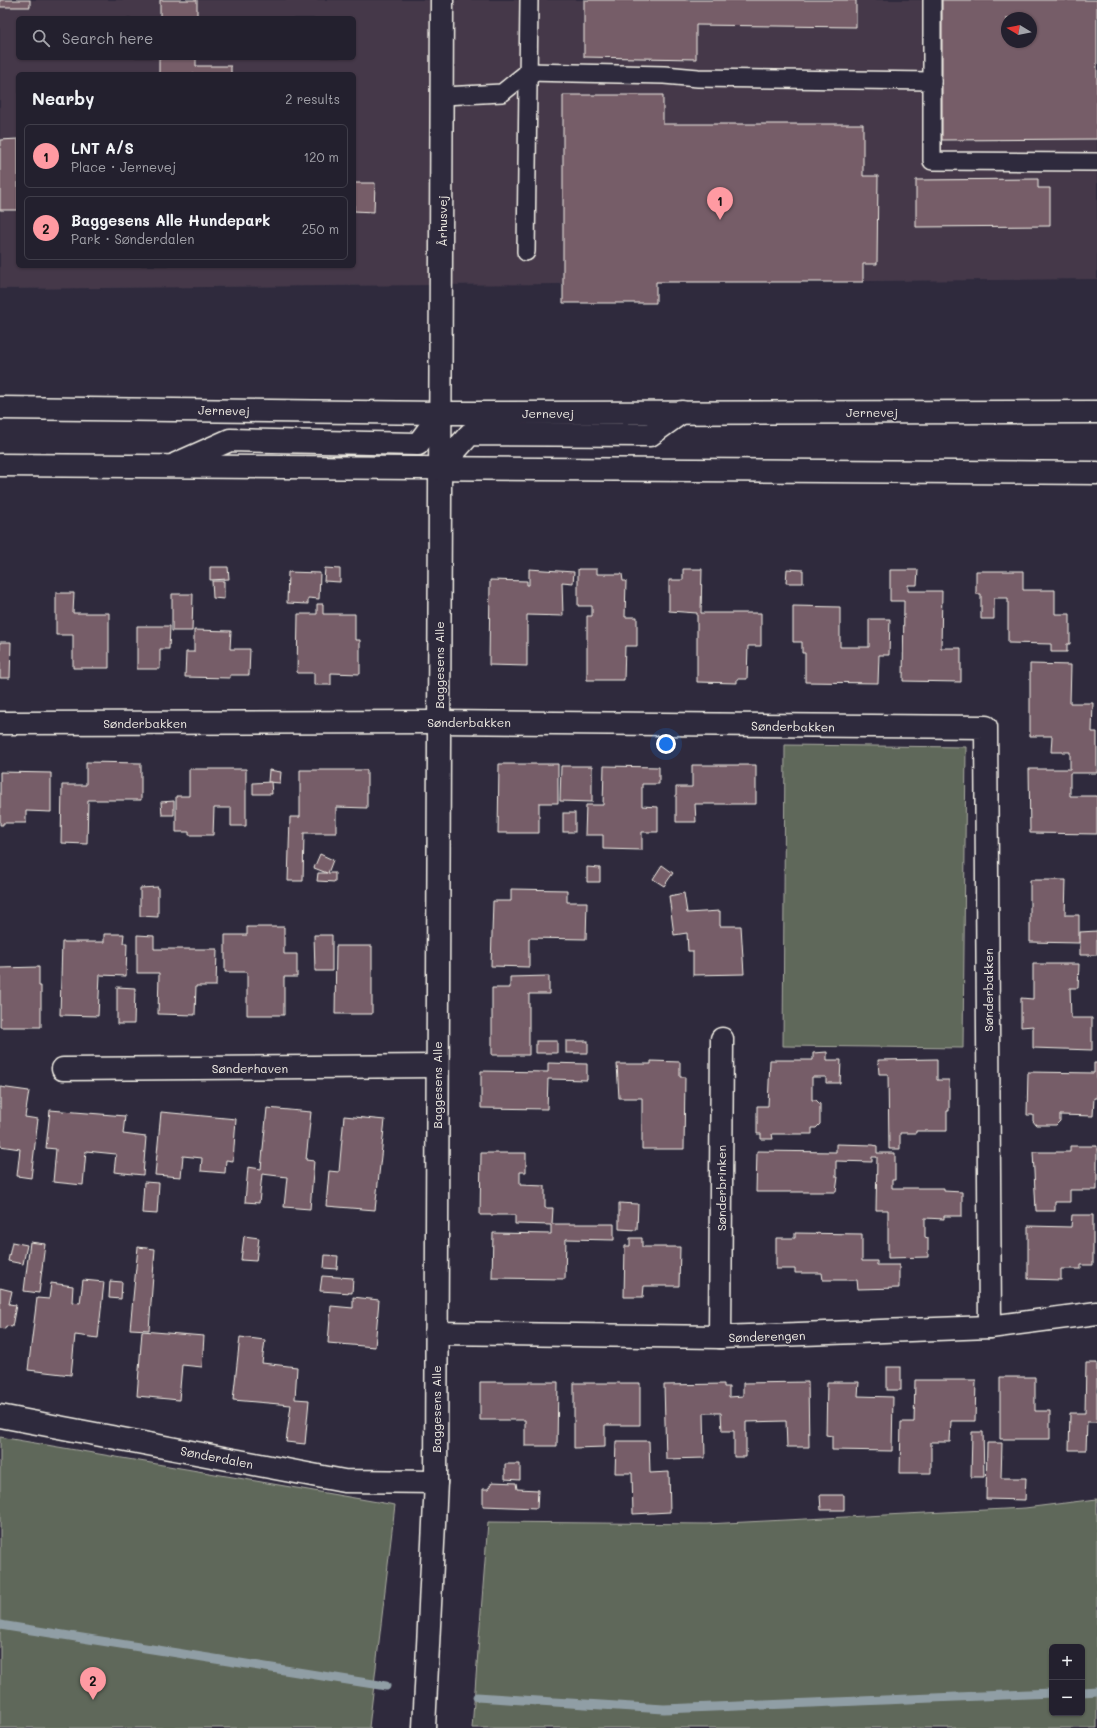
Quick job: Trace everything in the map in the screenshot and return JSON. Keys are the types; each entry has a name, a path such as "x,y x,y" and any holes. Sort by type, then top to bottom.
{"street":[{"name":"Århusvej","path":"440,441 443,96 442,0"},
{"name":"Jernevej","path":"0,408 441,413 1097,412"},
{"path":"439,470 470,434 650,435 682,412"},
{"path":"170,467 230,440 418,444 441,413"},
{"name":"Baggesens Alle","path":"424,1728 436,1482 440,441"},
{"path":"0,465 439,470 1097,473"},
{"name":"Sønderbakken","path":"0,723 439,722 986,728 990,1327"},
{"name":"Sønderbrinken","path":"720,1337 722,1039"},
{"name":"Sønderhaven","path":"63,1069 437,1066"},
{"name":"Sønderengen","path":"436,1333 720,1337 990,1327 1097,1313"},
{"name":"Sønderdalen","path":"0,1416 344,1481 436,1482"}],"lane":[{"path":"526,252 529,0"},
{"path":"932,0 932,161 1097,162"},
{"path":"443,96 502,93 528,72 664,74 698,78 932,81"}],"shaded area":[{"path":"0,0 1097,0 1097,279 0,289"}],"green space":[{"path":"785,745 966,747 963,1048 783,1046"},
{"path":"0,1437 395,1505 369,1727 371,1728 0,1728"},
{"path":"1097,1499 1097,1728 472,1728 488,1522 706,1524 1025,1508"}],"building":[{"path":"0,0 30,0 30,7 0,7"},
{"path":"160,0 197,0 197,16 160,16"},
{"path":"584,0 856,0 856,27 696,25 696,59 584,57"},
{"path":"942,0 1097,0 1097,139 942,140"},
{"path":"159,60 196,60 196,66 231,66 231,72 159,72"},
{"path":"563,95 663,95 663,124 863,124 863,176 878,176 877,264 863,264 863,282 656,282 656,303 563,303"},
{"path":"16,139 16,210 0,210 0,140"},
{"path":"1038,179 1038,188 1050,188 1050,226 916,227 916,180"},
{"path":"356,183 375,183 374,212 356,211"},
{"path":"210,567 228,567 229,579 210,580"},
{"path":"325,568 340,569 340,582 324,581"},
{"path":"529,569 574,572 573,583 562,582 563,616 527,615 527,666 489,665 490,580 527,581 527,585 529,585"},
{"path":"578,569 597,569 597,574 622,574 623,581 626,581 625,617 637,617 637,646 625,646 624,680 587,680 587,616 592,616 592,606 578,606"},
{"path":"683,569 702,569 701,613 761,613 761,646 748,646 747,679 737,679 737,683 697,682 697,613 669,611 669,580 683,580"},
{"path":"787,569 803,570 803,583 786,583"},
{"path":"890,570 918,570 917,585 908,585 908,591 942,591 941,648 961,648 961,682 903,681 904,601 890,601"},
{"path":"976,571 1023,571 1023,590 1055,590 1055,614 1070,614 1070,644 1067,644 1067,652 1051,652 1051,644 1008,643 1008,598 994,598 994,619 981,619 981,594 976,594"},
{"path":"288,572 320,573 319,599 308,598 308,604 287,603"},
{"path":"212,581 224,581 224,599 213,598"},
{"path":"56,593 74,593 73,613 109,613 109,668 73,668 73,635 56,635"},
{"path":"172,594 193,594 192,631 172,631"},
{"path":"317,604 323,604 323,614 355,614 355,640 360,640 360,674 331,673 331,685 314,685 314,673 297,673 298,614 317,614"},
{"path":"793,606 840,607 840,647 869,647 869,619 890,619 889,655 879,655 878,683 805,682 805,653 802,653 802,642 793,642"},
{"path":"137,626 170,626 169,649 160,649 160,669 137,669"},
{"path":"194,630 231,631 230,649 250,649 249,675 230,675 230,678 185,677 186,652 194,652"},
{"path":"0,642 11,642 10,678 0,678"},
{"path":"1030,664 1071,665 1070,703 1093,703 1092,732 1097,732 1097,773 1070,773 1070,796 1097,796 1097,834 1030,833 1029,769 1070,769 1070,752 1051,752 1052,736 1030,736"},
{"path":"86,762 141,763 141,800 88,800 87,844 61,843 62,785 86,785"},
{"path":"499,764 558,764 558,803 539,803 539,833 498,833"},
{"path":"692,765 756,765 756,804 695,804 696,822 676,822 676,787 692,787"},
{"path":"561,766 592,766 592,802 560,801"},
{"path":"604,766 659,767 659,784 642,784 642,806 658,807 658,832 642,832 642,850 603,849 603,835 585,835 586,805 603,805"},
{"path":"189,769 246,769 246,826 231,826 231,808 214,808 213,835 189,835 189,832 176,832 176,796 189,796"},
{"path":"269,770 281,772 280,783 268,782"},
{"path":"300,770 367,770 367,808 336,807 336,833 304,833 303,881 288,881 290,817 300,817"},
{"path":"0,772 51,773 51,812 26,811 26,823 3,823 3,825 0,825"},
{"path":"271,782 272,794 253,794 253,783"},
{"path":"174,801 174,815 162,815 161,802"},
{"path":"563,813 575,813 575,832 563,832"},
{"path":"320,854 333,860 328,873 335,873 335,882 317,881 318,873 327,873 314,868"},
{"path":"662,865 673,873 664,886 653,879"},
{"path":"587,867 600,868 600,882 587,882"},
{"path":"1030,880 1066,880 1065,915 1079,915 1079,943 1030,942"},
{"path":"158,887 158,917 140,916 140,888"},
{"path":"511,889 567,890 567,902 587,902 586,939 529,938 529,967 491,966 493,901 511,901"},
{"path":"684,893 687,913 720,911 720,926 741,926 744,974 693,975 693,951 688,951 687,933 674,935 669,896"},
{"path":"247,927 284,927 284,954 297,954 297,977 284,977 284,1015 247,1015 247,972 225,972 225,935 247,935"},
{"path":"1097,931 1097,955 1080,955 1080,932"},
{"path":"104,934 124,934 123,943 127,943 126,976 100,975 98,1016 60,1015 62,942 104,942"},
{"path":"137,935 154,936 154,949 217,949 216,986 196,986 195,1015 158,1014 159,973 137,973"},
{"path":"314,935 332,935 332,971 315,971"},
{"path":"336,946 372,946 372,1014 335,1014"},
{"path":"1033,964 1079,964 1078,988 1070,988 1071,1018 1092,1018 1092,1050 1033,1048 1033,1026 1021,1027 1021,998 1033,999"},
{"path":"39,967 39,986 41,986 41,1027 0,1027 0,968"},
{"path":"549,976 549,994 529,994 529,1055 492,1055 492,988 510,988 510,977"},
{"path":"117,987 135,988 134,1024 117,1024"},
{"path":"536,1041 557,1041 557,1053 536,1053"},
{"path":"566,1041 588,1041 588,1053 566,1053"},
{"path":"827,1052 827,1060 841,1060 840,1083 826,1083 826,1077 812,1077 812,1100 816,1100 820,1104 820,1124 816,1128 812,1128 812,1134 772,1134 773,1139 761,1139 761,1134 757,1134 757,1106 768,1106 770,1060 813,1060 813,1053"},
{"path":"937,1059 937,1080 949,1080 949,1111 947,1111 947,1131 916,1131 916,1133 900,1133 900,1149 889,1149 888,1074 879,1074 878,1060"},
{"path":"651,1061 680,1062 680,1077 685,1077 684,1149 642,1149 642,1098 619,1098 617,1064 651,1064"},
{"path":"548,1063 587,1064 587,1080 548,1079 547,1109 481,1108 481,1071 548,1072"},
{"path":"1094,1063 1097,1063 1097,1098 1094,1098 1093,1116 1060,1115 1060,1121 1056,1125 1036,1125 1033,1121 1033,1115 1027,1115 1028,1072 1094,1073"},
{"path":"0,1087 29,1091 25,1117 38,1119 31,1178 17,1176 20,1149 0,1146"},
{"path":"267,1108 311,1112 306,1160 314,1161 310,1209 284,1207 287,1177 262,1174 259,1203 245,1202 248,1167 261,1169"},
{"path":"50,1110 125,1116 123,1134 146,1137 143,1175 114,1172 116,1154 86,1151 83,1185 53,1182 56,1149 46,1148"},
{"path":"161,1112 236,1119 233,1161 226,1160 225,1173 201,1171 202,1158 183,1156 181,1177 155,1175"},
{"path":"344,1116 385,1120 375,1210 326,1206 329,1171 339,1172"},
{"path":"836,1144 873,1145 877,1146 877,1153 895,1153 895,1180 892,1180 892,1188 944,1188 944,1191 962,1192 962,1216 944,1216 944,1219 925,1218 925,1237 928,1238 928,1257 888,1258 888,1210 876,1210 877,1157 872,1157 872,1162 836,1161 836,1177 838,1177 836,1192 756,1192 757,1151 836,1152"},
{"path":"1070,1146 1097,1146 1097,1190 1070,1190 1070,1202 1055,1202 1055,1211 1036,1211 1033,1152 1070,1152"},
{"path":"481,1153 526,1153 526,1172 520,1172 520,1185 545,1186 545,1208 553,1208 552,1224 614,1224 614,1240 566,1239 565,1279 492,1278 493,1233 551,1234 551,1225 515,1224 515,1215 480,1215"},
{"path":"144,1182 159,1183 157,1214 142,1213"},
{"path":"619,1203 638,1204 637,1230 619,1229"},
{"path":"1072,1215 1093,1215 1093,1265 1081,1265 1081,1269 1061,1269 1061,1280 1028,1279 1028,1226 1071,1227"},
{"path":"795,1233 862,1234 862,1261 877,1261 877,1265 899,1265 899,1288 858,1289 857,1280 823,1280 822,1273 795,1273 795,1269 776,1269 776,1238 795,1238"},
{"path":"244,1236 259,1238 256,1261 241,1260"},
{"path":"630,1238 642,1238 642,1247 680,1247 679,1286 644,1286 643,1297 624,1297 625,1246 630,1246"},
{"path":"12,1242 27,1245 23,1264 8,1261"},
{"path":"30,1242 45,1244 39,1293 24,1291"},
{"path":"138,1247 155,1249 149,1330 130,1329"},
{"path":"325,1255 338,1256 337,1269 324,1268"},
{"path":"322,1276 353,1278 352,1293 320,1291"},
{"path":"83,1280 104,1282 98,1338 75,1335 71,1375 28,1370 37,1298 49,1299 51,1283 73,1286 72,1302 80,1303"},
{"path":"110,1281 122,1282 121,1299 109,1298"},
{"path":"0,1288 12,1291 9,1304 16,1305 12,1327 6,1326 5,1329 0,1328"},
{"path":"353,1297 379,1300 375,1347 328,1343 331,1306 353,1308"},
{"path":"142,1331 204,1336 202,1367 182,1365 179,1400 137,1396"},
{"path":"240,1337 265,1340 262,1363 297,1367 295,1399 309,1400 305,1444 286,1442 291,1405 233,1400"},
{"path":"1086,1363 1097,1363 1097,1422 1087,1422 1086,1450 1069,1450 1070,1413 1085,1413"},
{"path":"887,1367 901,1367 901,1390 887,1390"},
{"path":"1000,1377 1035,1377 1035,1411 1050,1411 1050,1439 1000,1439"},
{"path":"915,1380 976,1380 975,1421 951,1421 950,1442 931,1442 931,1473 900,1473 901,1422 914,1422"},
{"path":"480,1382 558,1382 557,1446 525,1446 525,1420 480,1420"},
{"path":"808,1382 809,1447 787,1447 786,1421 746,1422 746,1457 734,1457 734,1431 722,1431 721,1413 704,1413 705,1458 666,1459 664,1385 724,1384 724,1387 729,1387 729,1397 743,1396 743,1383"},
{"path":"827,1382 859,1382 858,1396 893,1397 892,1451 832,1450 832,1436 826,1435"},
{"path":"574,1383 640,1383 640,1425 605,1425 605,1447 574,1448"},
{"path":"972,1432 983,1432 984,1477 971,1477"},
{"path":"616,1441 649,1441 650,1473 669,1472 670,1512 633,1514 632,1473 615,1473"},
{"path":"987,1443 1002,1443 1001,1478 1026,1478 1025,1500 986,1499"},
{"path":"505,1464 520,1464 520,1480 505,1479"},
{"path":"492,1482 516,1483 517,1489 538,1490 537,1508 483,1506 483,1489 488,1489"},
{"path":"820,1495 844,1495 844,1510 821,1510"}],"waterway":[{"path":"0,1625 386,1686"},
{"path":"1085,1692 1097,1691"},
{"path":"477,1697 664,1709 1049,1693"}],"place":[{"name":"LNT A/S","path":"720,220"},
{"name":"Baggesens Alle Hundepark","path":"93,1700"}]}
